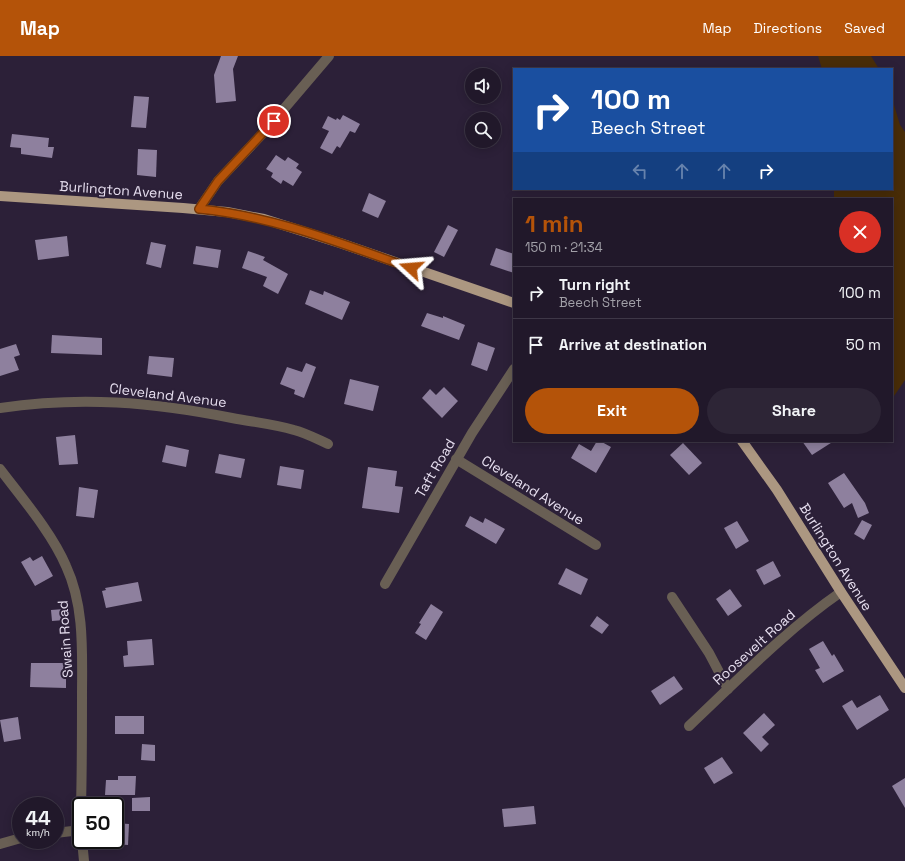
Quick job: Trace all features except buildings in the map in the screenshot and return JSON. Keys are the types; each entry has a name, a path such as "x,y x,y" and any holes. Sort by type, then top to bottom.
{"main road":[{"name":"Burlington Avenue","path":"0,196 199,209 227,212 264,219 340,243 513,303"},
{"name":"Burlington Avenue","path":"743,442 777,490 841,592 905,688"}],"street":[{"path":"199,209 218,181 266,130 329,56"},
{"name":"Taft Road","path":"385,584 456,459 513,371"},
{"name":"Cleveland Avenue","path":"0,408 89,401 144,404 210,413 290,429 304,433 328,444"},
{"name":"Cleveland Avenue","path":"456,459 596,545"},
{"name":"Swain Road","path":"0,469 55,545 66,566 77,596 82,654 82,797"},
{"name":"Roosevelt Road","path":"689,726 793,629 818,608 841,592"},
{"path":"672,597 709,653 728,689"},
{"path":"0,844 12,841"},
{"path":"83,849 84,861"}],"shaded area":[{"path":"818,56 871,56 878,68 822,68"},
{"path":"893,101 900,125 905,132 905,380 893,398 893,198 834,198 834,190 893,190"}],"route":[{"path":"274,121 218,181 199,209 227,212 264,219 340,243 411,268"}]}
